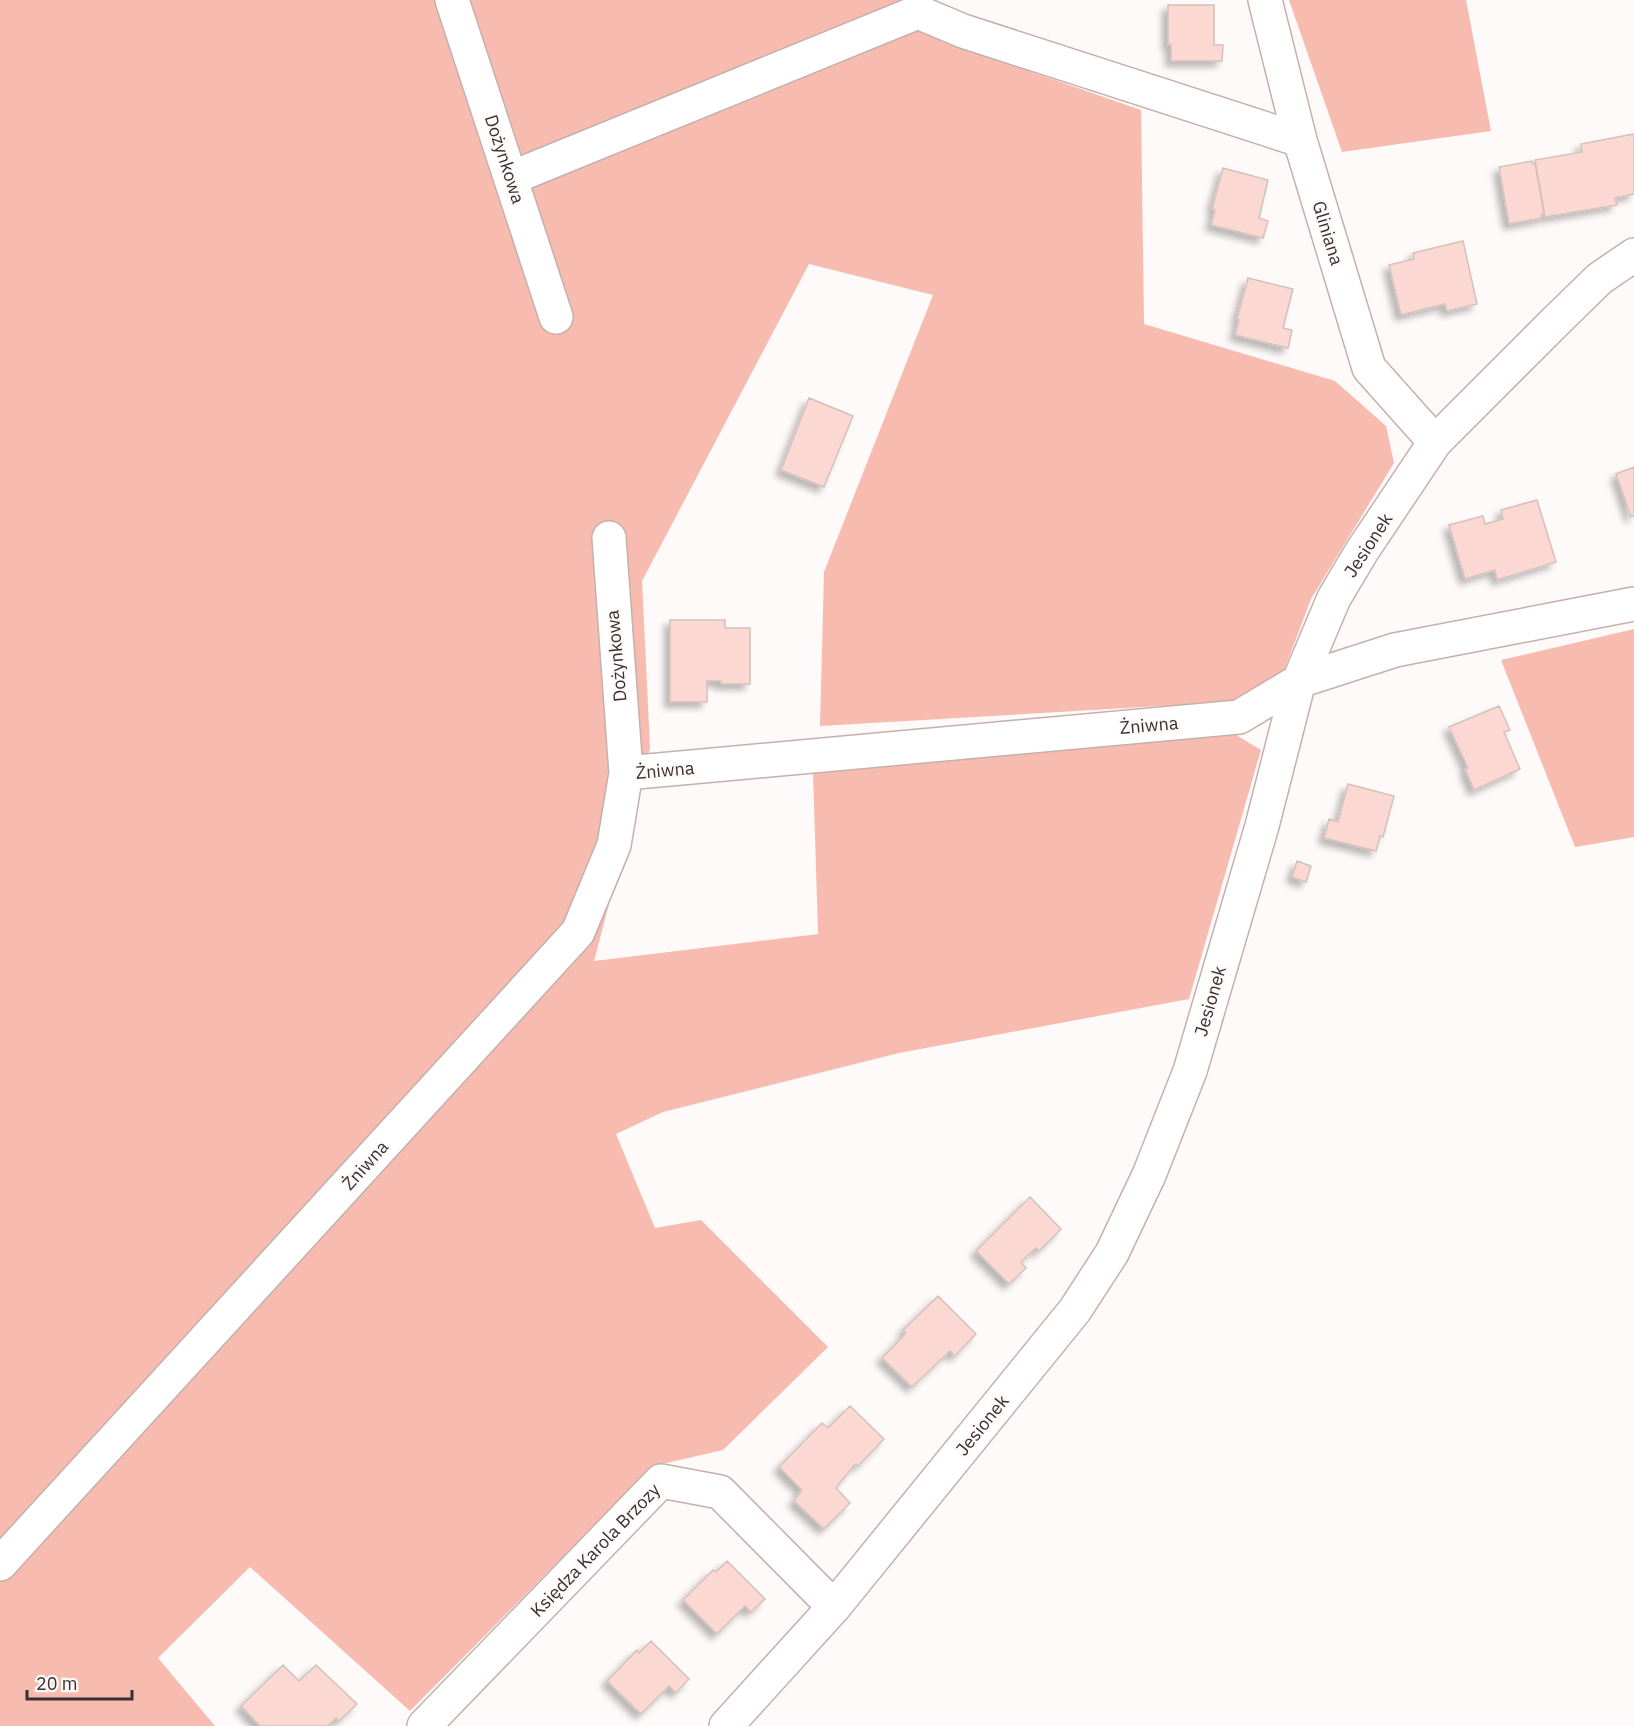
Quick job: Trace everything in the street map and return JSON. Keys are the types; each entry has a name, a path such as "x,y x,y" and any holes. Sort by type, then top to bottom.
{"street":[{"name":"Dożynkowa","path":"453,0 556,317"},
{"name":"Gliniana","path":"1265,0 1300,140 1369,368 1435,442"},
{"path":"511,178 918,12 963,31 1300,140"},
{"name":"Jesionek","path":"726,1726 834,1607 1075,1310 1112,1253 1149,1175 1190,1071 1262,826 1299,681 1334,598 1362,551 1435,442 1599,279 1634,255"},
{"name":"Dożynkowa","path":"609,538 626,773"},
{"name":"Żniwna","path":"0,1564 578,932 614,845 626,773 1239,717 1299,681 1395,650 1634,604"},
{"name":"Księdza Karola Brzozy","path":"424,1726 661,1480 720,1492 834,1607"}],"shaded area":[{"path":"0,0 904,0 905,8 943,41 1141,110 1144,324 1335,381 1386,426 1394,463 1311,599 1282,676 1230,702 820,726 824,572 933,295 809,264 642,581 650,748 594,961 818,934 813,772 1236,735 1261,750 1189,999 899,1053 663,1112 616,1134 655,1228 701,1220 828,1347 723,1450 653,1466 410,1711 250,1567 158,1658 215,1726 0,1726"},
{"path":"1289,0 1466,0 1491,131 1342,152"},
{"path":"1634,629 1634,837 1575,847 1501,660"}],"building":[{"path":"1168,5 1214,5 1214,45 1223,45 1222,61 1171,61 1171,45 1168,45"},
{"path":"1634,134 1634,194 1615,198 1617,205 1545,217 1535,160 1582,152 1581,144"},
{"path":"1532,161 1533,164 1535,163 1544,214 1541,215 1542,218 1509,224 1499,167"},
{"path":"1223,168 1268,180 1259,218 1268,221 1263,238 1211,225 1215,210 1212,209"},
{"path":"1463,241 1477,304 1447,311 1445,304 1401,315 1389,265 1414,259 1413,253"},
{"path":"1248,278 1293,289 1283,328 1292,330 1288,348 1235,335"},
{"path":"809,398 853,416 824,487 781,470"},
{"path":"1634,467 1634,516 1631,517 1616,474"},
{"path":"1537,500 1556,562 1497,580 1495,570 1465,579 1449,525 1483,516 1485,524 1503,519 1501,510"},
{"path":"670,620 725,620 725,628 750,628 750,684 721,684 721,681 707,681 707,702 670,702"},
{"path":"1499,706 1510,730 1504,732 1520,769 1474,790 1465,769 1468,768 1449,727"},
{"path":"1348,784 1394,796 1383,837 1380,836 1376,851 1324,838 1329,819 1338,822"},
{"path":"1297,861 1311,866 1306,882 1292,877"},
{"path":"1030,1197 1061,1229 1039,1251 1036,1248 1021,1262 1026,1268 1009,1284 976,1251"},
{"path":"938,1296 976,1334 955,1356 950,1351 912,1387 882,1358 906,1333 903,1330"},
{"path":"850,1406 884,1439 858,1466 855,1464 836,1488 850,1503 824,1529 794,1501 802,1490 779,1467 822,1423 828,1428"},
{"path":"727,1561 765,1599 751,1612 745,1606 717,1634 683,1600 713,1570 716,1572"},
{"path":"651,1641 689,1679 676,1693 669,1686 641,1714 607,1681 637,1650 639,1653"},
{"path":"283,1665 299,1681 316,1665 357,1704 339,1721 336,1718 328,1726 260,1726 241,1706"}]}
